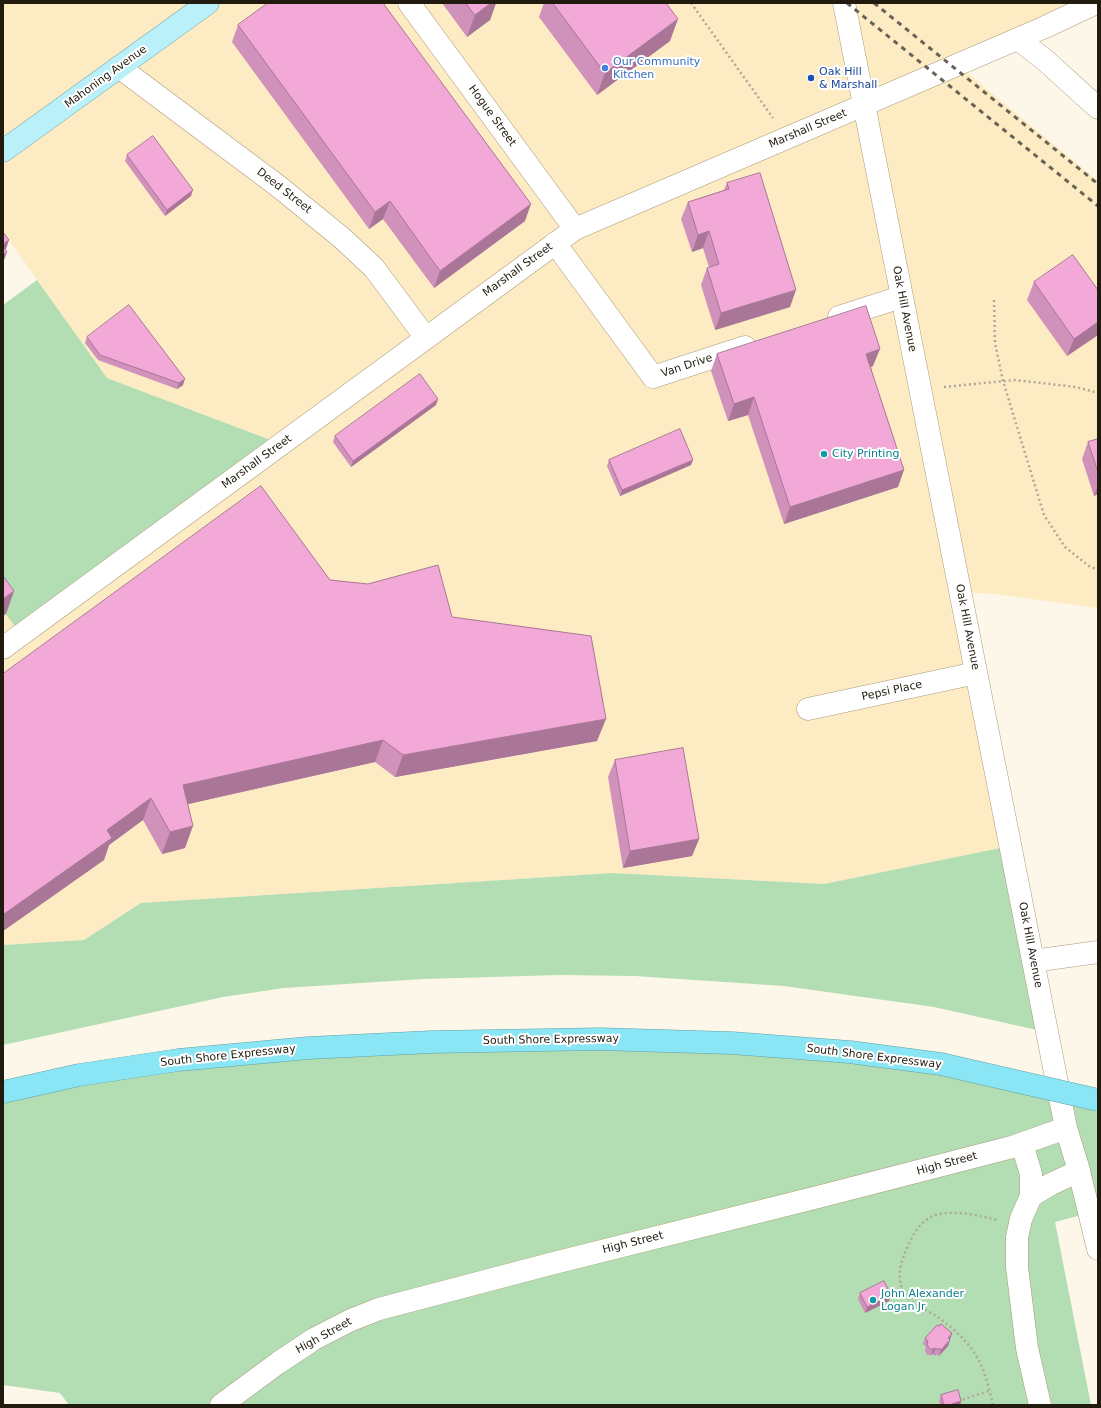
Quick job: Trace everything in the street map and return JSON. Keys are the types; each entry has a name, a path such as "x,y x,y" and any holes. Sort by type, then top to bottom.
{"highway":[{"name":"South Shore Expressway","path":"3,1092 79,1075 178,1060 308,1048 431,1042 600,1039 732,1043 850,1052 941,1064 1098,1100"}],"main road":[{"name":"Mahoning Avenue","path":"3,151 208,3"}],"street":[{"name":"Hogue Street","path":"409,3 575,229"},
{"name":"Oak Hill Avenue","path":"844,3 1066,1128 1079,1171 1098,1249"},
{"name":"Marshall Street","path":"3,648 575,229 1018,39 1096,3"},
{"path":"1018,39 1046,61 1098,108"},
{"name":"Deed Street","path":"119,67 278,186 342,238 374,268 426,338"},
{"name":"Van Drive","path":"555,243 653,377 764,342"},
{"path":"823,322 901,297"},
{"name":"Pepsi Place","path":"808,709 976,673"},
{"path":"1033,961 1098,952"},
{"name":"High Street","path":"221,1405 278,1363 314,1339 351,1320 379,1309 1022,1144 1066,1128"},
{"path":"1022,1144 1032,1174 1031,1196 1021,1219 1017,1237 1018,1268 1027,1348 1040,1405"},
{"path":"1031,1196 1051,1184 1079,1171"}],"path":[{"path":"691,3 788,138"},
{"path":"994,300 995,343 1003,381 1044,515 1065,547 1089,566 1098,570"},
{"path":"919,389 1016,380 1076,387 1098,393"},
{"path":"993,1405 983,1368 977,1356 958,1333 908,1298 900,1284 900,1271 904,1255 911,1238 920,1226 929,1218 942,1214 961,1213 980,1215 1002,1221 1019,1228"},
{"path":"958,1401 989,1392"}],"shaded area":[{"path":"3,3 1096,3 958,65 1098,181 1098,608 995,594 960,592 1010,846 824,884 613,873 141,903 84,940 3,945 3,610 21,635 281,444 107,378 3,232"}],"green space":[{"path":"37,280 107,378 281,444 21,635 3,610 3,305"},
{"path":"1010,846 1046,1032 934,1007 784,986 635,976 560,975 423,979 284,988 223,997 3,1045 3,945 84,940 141,903 613,873 824,884"},
{"path":"431,1042 850,1052 1098,1100 1098,1249 1089,1213 1055,1222 1091,1405 69,1405 60,1393 3,1385 3,1092 79,1075"}],"building":[{"path":"268,3 383,3 531,204 440,271 390,201 375,212 238,25"},
{"path":"466,3 491,3 475,15"},
{"name":"Our Community Kitchen","path":"553,3 666,3 678,19 605,73"},
{"path":"153,136 193,190 167,210 127,155"},
{"path":"760,173 796,290 721,313 707,268 719,264 709,231 698,235 688,202 729,189 727,183"},
{"path":"3,232 9,240 3,244"},
{"path":"3,246 7,252 3,255"},
{"path":"1073,255 1098,290 1098,322 1074,339 1034,282"},
{"path":"129,305 185,379 179,383 100,355 87,337"},
{"name":"City Printing","path":"866,306 880,349 866,354 904,470 790,507 754,397 734,404 717,354"},
{"path":"420,374 438,399 353,461 335,436"},
{"path":"680,429 693,460 622,490 609,460"},
{"path":"1098,439 1098,472 1088,442"},
{"path":"261,486 330,580 368,584 438,565 452,617 591,636 606,719 403,755 383,740 183,785 193,826 170,832 151,798 107,830 112,838 4,914 3,674"},
{"path":"3,576 14,591 3,599"},
{"path":"683,748 699,839 630,851 615,760"},
{"path":"884,1281 891,1295 867,1307 860,1293"},
{"path":"941,1324 952,1333 948,1338 950,1340 941,1350 939,1348 938,1350 936,1348 930,1349 927,1345 928,1341 925,1338 937,1325 939,1326"},
{"path":"958,1390 961,1401 944,1405 941,1395"}],"railway":[{"path":"847,3 1098,206"},
{"path":"874,3 1098,184"}],"place":[{"name":"Our Community Kitchen","path":"605,68"},
{"name":"Oak Hill & Marshall","path":"811,78"},
{"name":"City Printing","path":"824,454"},
{"name":"John Alexander Logan Jr","path":"873,1300"}]}
